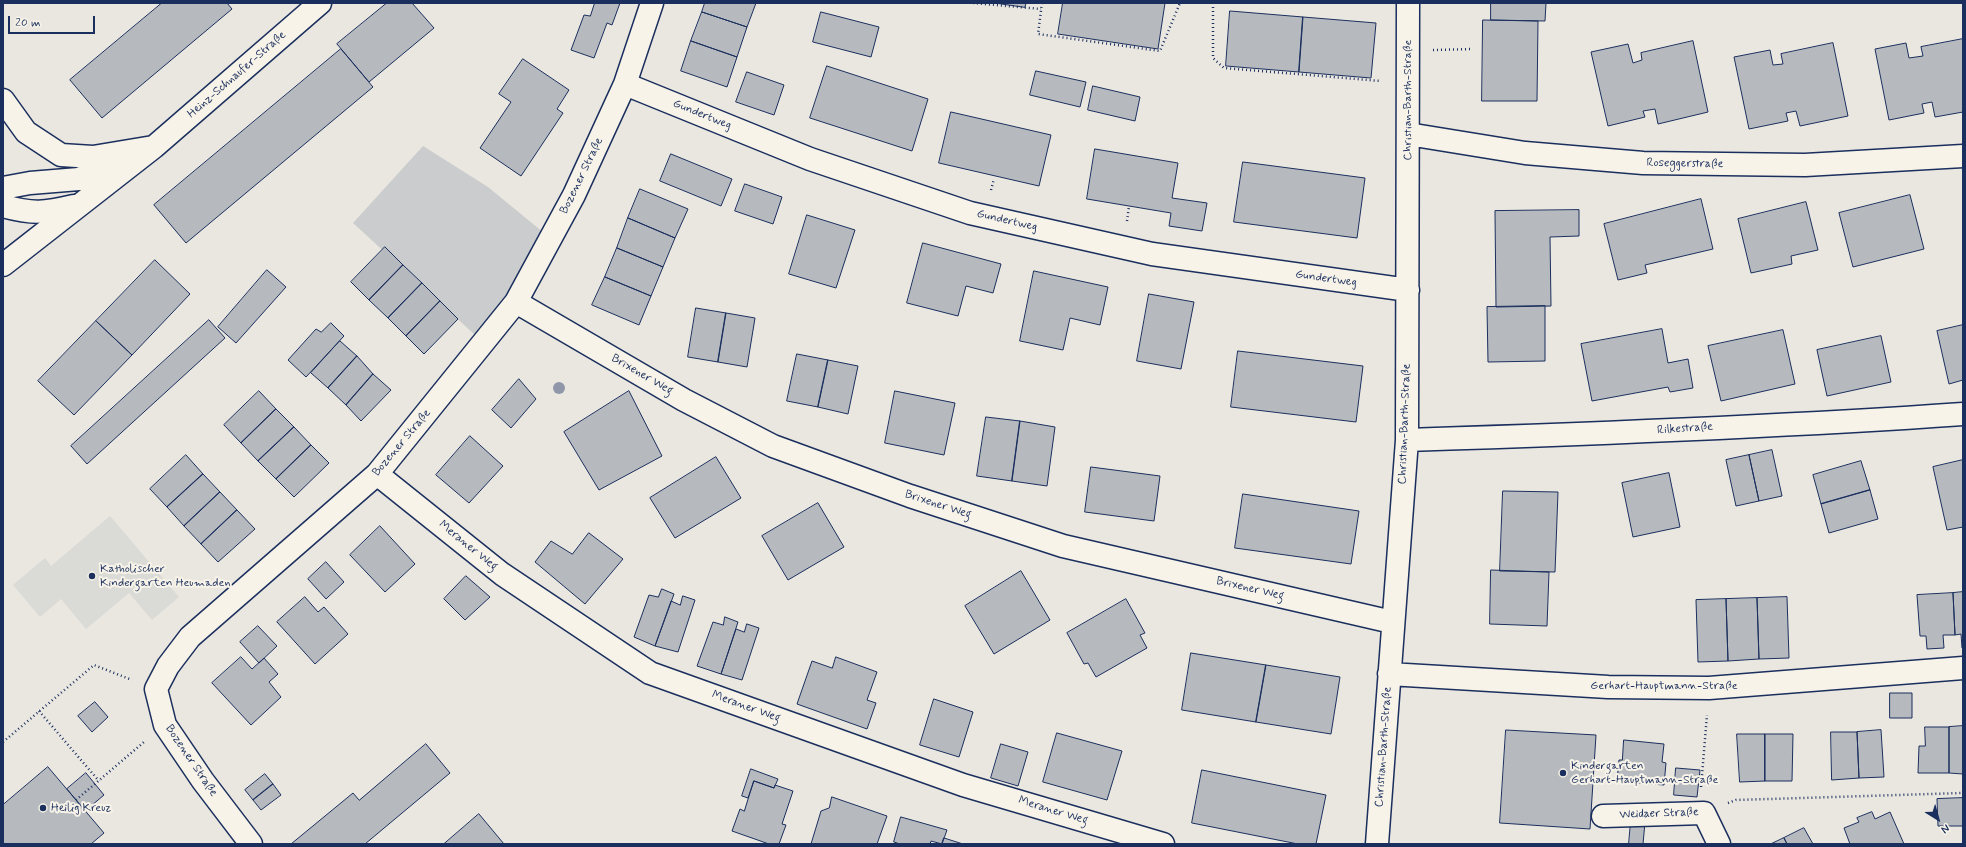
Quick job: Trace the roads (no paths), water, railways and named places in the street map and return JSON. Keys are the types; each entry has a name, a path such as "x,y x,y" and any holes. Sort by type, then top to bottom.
{"street":[{"name":"Heinz-Schnaufer-Straße","path":"3,265 154,147 320,3"},
{"name":"Bozener Straße","path":"251,844 203,781 165,725 156,689 168,666 190,637 377,474 516,302 574,195 625,84 652,3"},
{"name":"Christian-Barth-Straße","path":"1377,844 1406,440 1408,290 1408,3"},
{"name":"Gundertweg","path":"625,84 810,159 970,213 1152,254 1408,290"},
{"path":"3,100 26,132 60,155 93,157 154,147"},
{"name":"Roseggerstraße","path":"1408,134 1525,153 1643,163 1805,165 1963,156"},
{"name":"Heinz-Schnaufer-Straße","path":"3,188 30,183 79,179 154,147"},
{"name":"Heinz-Schnaufer-Straße","path":"3,206 28,213 53,211 81,204"},
{"name":"Brixener Weg","path":"516,302 684,400 773,446 910,496 1063,546 1392,622"},
{"name":"Rilkestraße","path":"1406,440 1624,433 1720,427 1846,422 1963,414"},
{"name":"Meraner Weg","path":"377,474 502,574 650,673 964,785 1163,844"},
{"name":"Gerhart-Hauptmann-Straße","path":"1389,674 1608,687 1709,688 1963,668"},
{"name":"Weidaer Straße","path":"1603,816 1704,813 1719,844"}],"place":[{"name":"Katholischer Kindergarten Heumaden","path":"92,576"},
{"name":"Kindergarten Gerhart-Hauptmann-Straße","path":"1563,773"},
{"name":"Heilig Kreuz","path":"43,808"}]}
